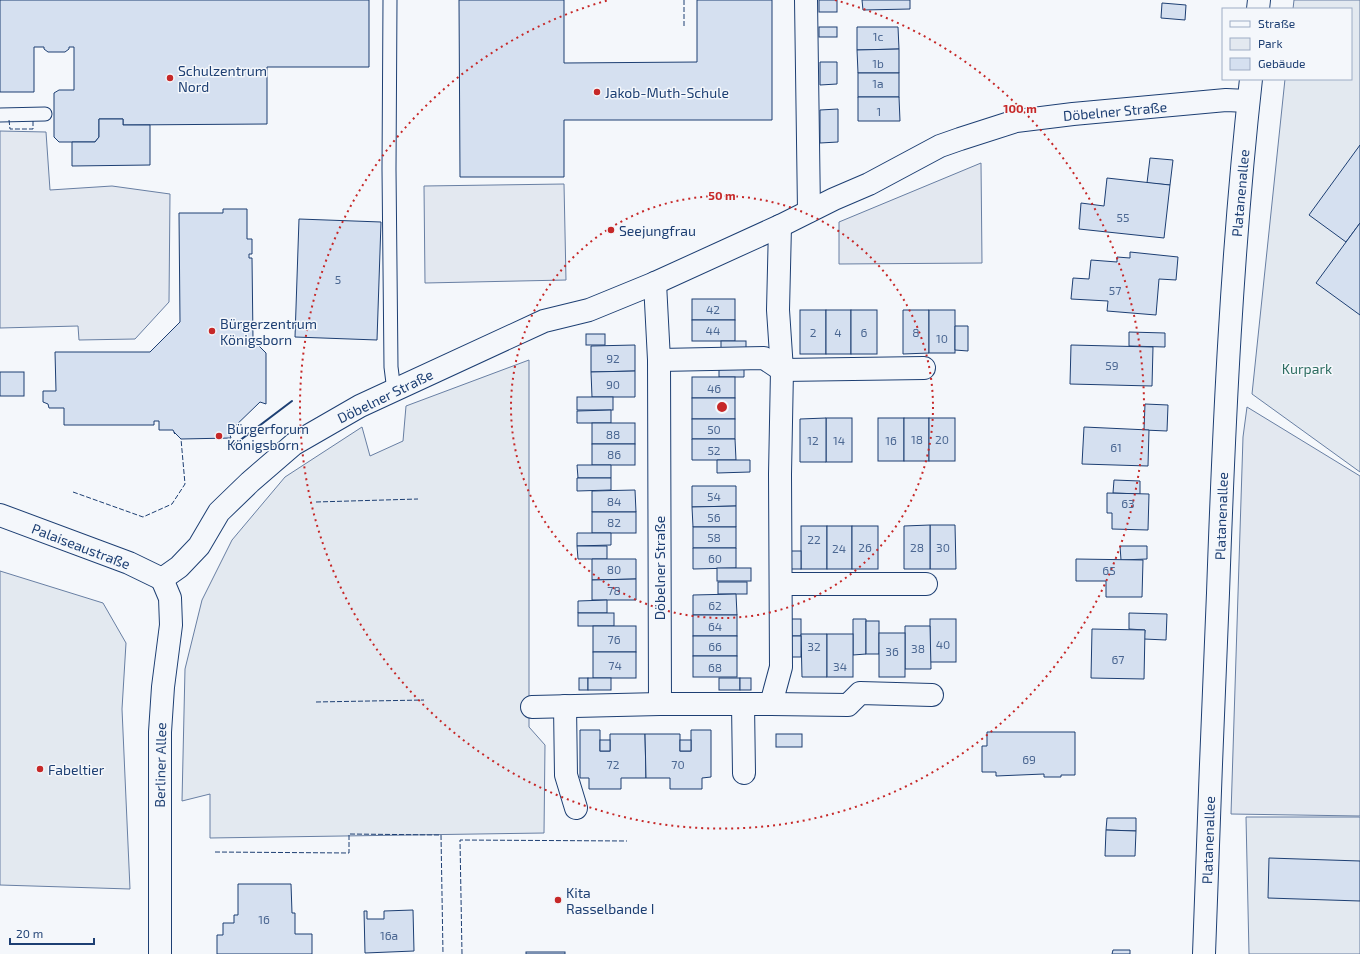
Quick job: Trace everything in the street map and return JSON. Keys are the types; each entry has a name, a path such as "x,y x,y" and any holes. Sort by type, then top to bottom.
{"street":[{"path":"806,0 809,211"},
{"name":"Platanenallee","path":"1204,954 1224,429 1236,235 1251,80"},
{"name":"Döbelner Straße","path":"162,579 179,568 199,546 219,512 250,482 294,444 360,406 544,321 589,310 655,283 869,184 944,145 1016,121 1073,114 1226,100 1248,101"},
{"path":"771,704 781,667 780,474 782,370 778,310 780,226"},
{"name":"Döbelner Straße","path":"655,283 659,360 660,704"},
{"path":"659,360 764,358 782,370 924,368"},
{"name":"Palaiseaustraße","path":"0,515 129,563 162,579"},
{"name":"Berliner Allee","path":"160,954 160,732 171,625 170,598 162,579"},
{"path":"781,584 926,584"},
{"path":"532,707 660,704 848,705 860,693 932,695"},
{"path":"743,704 744,773"},
{"path":"565,706 566,775 576,808"}],"lane":[{"path":"390,0 389,177 391,359 394,391"},
{"path":"0,114 45,114"}],"green space":[{"name":"Kurpark","path":"1294,0 1360,0 1360,472 1252,394 1285,80 1352,80 1352,8 1293,8"},
{"path":"529,360 529,727 545,745 544,833 210,838 210,794 182,801 185,669 202,600 232,540 285,477 362,427 370,456 403,441 406,406"},
{"path":"0,571 103,603 126,643 122,709 130,889 0,885"},
{"path":"1246,817 1360,817 1360,954 1249,954"}],"shaded area":[{"path":"0,131 46,132 50,190 112,186 170,194 169,302 135,339 79,340 78,326 0,328"},
{"path":"981,163 982,263 839,264 839,222"},
{"path":"564,184 566,280 425,283 424,186"},
{"path":"1247,407 1360,476 1360,816 1231,814 1243,437"}],"building":[{"name":"Schulzentrum Nord","path":"0,0 369,0 369,67 267,67 267,124 123,125 123,119 99,119 99,137 95,142 59,142 54,137 54,93 59,90 74,90 74,47 69,47 69,49 65,52 48,52 44,49 44,47 34,47 34,92 0,92"},
{"path":"459,0 564,0 564,63 697,62 697,0 772,0 772,120 564,120 564,177 460,177"},
{"path":"819,0 837,0 837,12 819,12"},
{"path":"862,0 910,0 910,9 863,10"},
{"path":"1162,3 1186,5 1185,20 1161,18"},
{"path":"819,27 837,27 837,37 819,37"},
{"path":"857,27 898,27 899,49 857,50"},
{"path":"899,49 899,73 858,73 857,50"},
{"path":"820,62 837,62 837,84 820,85"},
{"path":"858,73 899,73 899,97 858,97"},
{"path":"858,97 899,97 900,121 858,121"},
{"path":"838,109 838,142 820,143 820,110"},
{"path":"99,119 123,119 123,125 150,125 150,165 72,166 72,142 95,142 99,137"},
{"path":"1360,145 1360,223 1346,242 1309,215"},
{"path":"1150,158 1173,160 1170,185 1147,183"},
{"path":"1107,178 1170,185 1164,238 1079,229 1081,203 1104,206"},
{"name":"Bürgerzentrum Königsborn","path":"223,209 247,209 247,239 252,239 252,254 249,254 249,258 252,258 253,340 266,353 266,404 260,402 229,432 231,438 181,439 173,430 159,430 159,421 154,421 154,425 64,425 64,408 49,408 48,404 43,402 43,391 56,391 55,352 150,352 180,322 179,213 223,213"},
{"path":"299,219 381,222 377,340 295,337"},
{"path":"1360,223 1360,315 1316,283"},
{"path":"1130,252 1178,257 1176,280 1159,279 1156,315 1107,311 1108,301 1071,299 1073,278 1089,279 1091,260 1117,262 1117,257 1130,258"},
{"path":"692,299 735,299 735,320 692,320"},
{"path":"800,310 826,310 826,354 800,354"},
{"path":"826,310 851,310 851,354 826,354"},
{"path":"851,310 877,310 877,354 851,354"},
{"path":"903,310 929,310 929,353 903,354"},
{"path":"929,310 955,310 955,353 929,353"},
{"path":"692,320 735,320 735,341 692,341"},
{"path":"955,326 968,326 968,351 955,350"},
{"path":"1129,332 1165,333 1165,347 1129,346"},
{"path":"586,334 605,334 605,345 586,345"},
{"path":"721,341 746,341 746,353 721,353"},
{"path":"635,345 635,371 591,372 591,346"},
{"path":"1071,345 1153,347 1152,386 1070,384"},
{"path":"744,364 744,377 719,377 719,365"},
{"path":"635,371 635,397 592,397 591,372"},
{"path":"0,372 24,372 24,396 0,396"},
{"path":"692,377 735,377 735,398 692,398"},
{"path":"577,397 613,397 613,410 577,410"},
{"path":"692,398 735,398 735,419 692,419"},
{"path":"1145,404 1168,405 1167,431 1144,430"},
{"path":"611,410 611,423 577,423 577,411"},
{"path":"826,418 852,418 852,462 826,462"},
{"path":"826,418 826,462 800,462 800,419"},
{"path":"878,418 904,418 904,461 878,461"},
{"path":"904,418 929,418 929,461 904,461"},
{"path":"929,418 955,418 955,461 929,461"},
{"path":"692,419 735,419 735,439 692,439"},
{"path":"592,423 635,423 635,444 592,444"},
{"path":"1084,427 1149,430 1148,466 1082,464"},
{"path":"692,439 735,439 736,460 692,460"},
{"path":"592,444 635,444 635,465 592,465"},
{"path":"717,460 750,460 750,472 717,473"},
{"path":"577,465 611,465 611,478 578,478"},
{"path":"577,478 611,478 611,490 577,491"},
{"path":"1114,480 1140,481 1140,494 1113,493"},
{"path":"692,486 736,486 736,506 692,507"},
{"path":"635,490 636,512 592,512 592,491"},
{"path":"1107,493 1149,494 1148,530 1112,529 1112,513 1107,513"},
{"path":"736,506 736,527 693,527 692,507"},
{"path":"592,512 636,512 636,533 592,533"},
{"path":"930,525 955,525 956,569 930,569"},
{"path":"930,525 930,569 904,569 904,526"},
{"path":"801,526 827,526 827,569 801,569"},
{"path":"827,526 852,526 852,569 827,569"},
{"path":"852,526 878,526 878,569 852,569"},
{"path":"693,527 736,527 736,548 693,548"},
{"path":"577,533 611,533 611,545 577,546"},
{"path":"577,546 607,546 607,559 578,559"},
{"path":"1120,546 1147,546 1147,559 1121,560"},
{"path":"693,548 736,548 736,568 693,569"},
{"path":"788,551 801,551 801,569 788,569"},
{"path":"592,559 636,559 636,579 592,580"},
{"path":"1076,559 1143,560 1142,597 1106,597 1106,581 1076,581"},
{"path":"717,568 751,568 751,581 717,581"},
{"path":"636,579 636,600 592,600 592,580"},
{"path":"718,582 747,582 747,594 718,594"},
{"path":"736,594 737,615 693,615 693,595"},
{"path":"607,600 607,613 578,613 578,601"},
{"path":"578,613 614,613 614,626 578,626"},
{"path":"1129,613 1167,614 1166,640 1144,639 1145,630 1129,629"},
{"path":"693,615 737,615 737,636 693,636"},
{"path":"788,619 801,619 801,636 788,636"},
{"path":"853,619 866,619 866,654 853,655"},
{"path":"930,619 956,619 956,662 930,662"},
{"path":"866,621 879,621 879,654 866,654"},
{"path":"593,626 636,626 636,652 593,652"},
{"path":"905,626 930,626 931,669 905,669"},
{"path":"1092,629 1145,630 1144,679 1091,678"},
{"path":"879,633 905,633 905,677 879,677"},
{"path":"801,634 827,634 827,677 802,677"},
{"path":"827,634 853,634 853,677 827,677"},
{"path":"693,636 737,636 737,656 693,656"},
{"path":"788,636 801,636 801,657 788,657"},
{"path":"593,652 636,652 636,678 593,678"},
{"path":"693,656 737,656 737,677 693,677"},
{"path":"579,678 588,678 588,690 579,690"},
{"path":"588,678 611,678 611,690 588,690"},
{"path":"719,678 740,678 740,690 719,690"},
{"path":"740,678 751,678 751,690 740,690"},
{"path":"580,730 600,730 600,751 610,751 610,734 645,734 646,778 621,778 621,789 589,789 589,778 580,778"},
{"path":"691,730 711,730 711,777 702,778 702,789 670,789 670,778 646,778 645,734 680,734 680,751 691,751"},
{"path":"987,732 1075,732 1075,775 1061,775 1061,777 1044,777 1044,774 996,776 996,772 982,772 982,746 987,746"},
{"path":"776,734 802,734 802,747 776,747"},
{"path":"600,740 610,740 610,751 600,751"},
{"path":"680,740 691,740 691,751 680,751"},
{"path":"1107,818 1136,818 1136,831 1106,830"},
{"path":"1106,830 1136,831 1135,856 1105,856"},
{"path":"1269,858 1360,861 1360,901 1268,898"},
{"path":"238,884 291,884 292,913 295,913 295,934 312,934 312,954 217,954 217,935 223,935 223,923 234,923 234,915 238,915"},
{"path":"413,910 414,951 365,953 364,911 367,911 367,919 384,919 384,911"},
{"path":"1113,950 1130,950 1130,954 1112,954"},
{"path":"526,952 565,952 565,954 526,954"}],"fence":[{"path":"684,0 684,28"},
{"path":"9,120 10,129 33,129 33,120"},
{"path":"73,492 143,517 172,504 185,484 181,439"},
{"path":"316,502 418,499"},
{"path":"316,702 424,700"},
{"path":"215,852 349,853 349,834 441,835 443,954"},
{"path":"462,954 460,840 627,841"}],"wall":[{"path":"231,447 292,401"}],"place":[{"name":"Schulzentrum Nord","path":"170,78"},
{"name":"Jakob-Muth-Schule","path":"597,92"},
{"name":"Seejungfrau","path":"611,230"},
{"name":"Bürgerzentrum Königsborn","path":"212,331"},
{"name":"Bürgerforum Königsborn","path":"219,436"},
{"name":"Fabeltier","path":"40,769"},
{"name":"Kita Rasselbande I","path":"558,900"}]}
